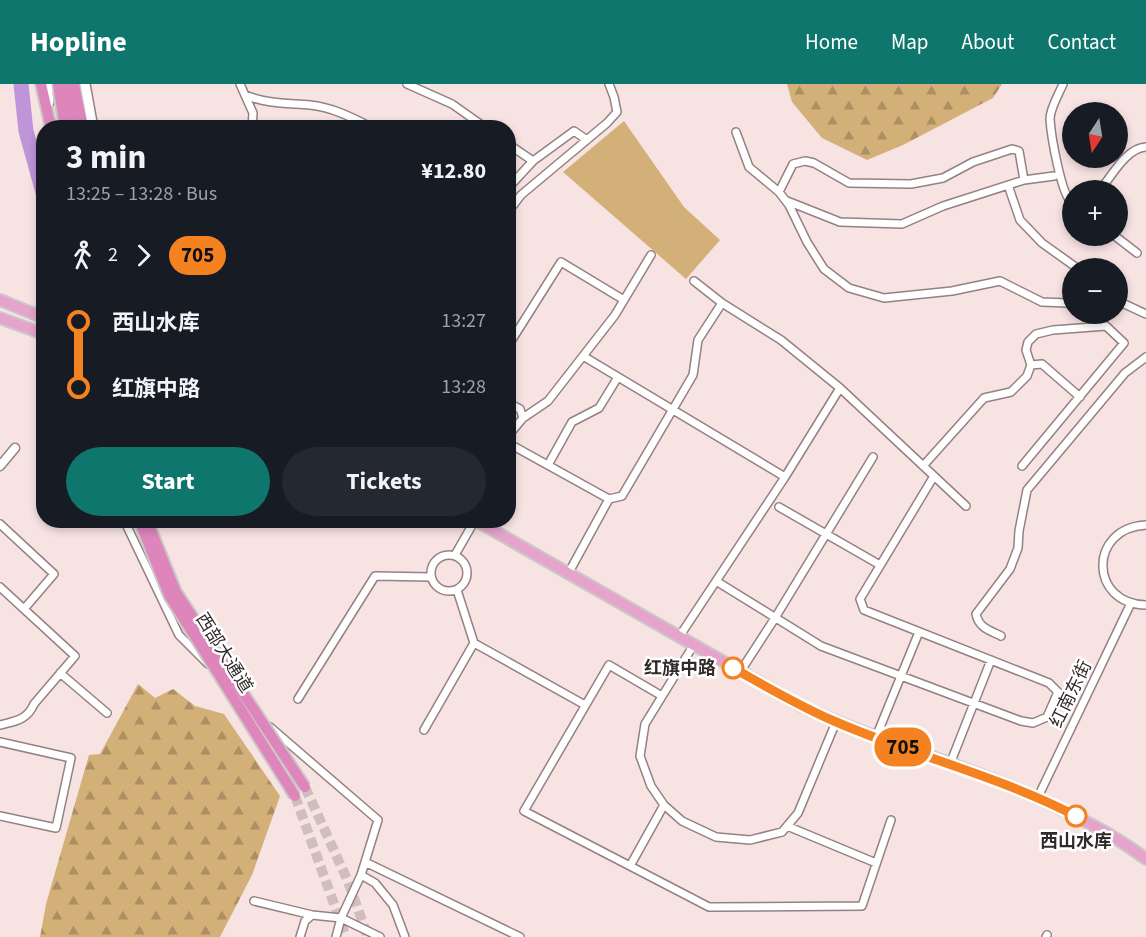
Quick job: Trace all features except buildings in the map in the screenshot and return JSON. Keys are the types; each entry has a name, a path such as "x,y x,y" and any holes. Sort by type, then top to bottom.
{"highway":[{"path":"41,84 49,120"},
{"path":"58,84 64,120"},
{"path":"66,84 71,120"},
{"path":"74,84 81,120"},
{"name":"西部大通道","path":"142,528 169,596 295,796"},
{"name":"西部大通道","path":"150,528 176,592 305,787"}],"main road":[{"path":"47,84 50,120"},
{"path":"85,84 92,120"},
{"path":"0,300 36,315"},
{"path":"0,318 36,331"},
{"path":"489,528 801,706 836,722 1038,797 1119,840 1146,859"}],"street":[{"path":"240,84 253,114 253,120"},
{"path":"407,84 452,104 475,120"},
{"path":"516,202 617,112 609,84"},
{"path":"1062,186 1050,117 1064,84"},
{"path":"245,95 259,101 279,104 312,105 345,114 357,120"},
{"path":"516,179 533,161 573,131 587,140"},
{"path":"736,132 749,167 779,192 824,269 849,288 884,298 952,291 1000,281 1042,302 1062,303"},
{"path":"1108,180 1131,152 1140,147 1146,147"},
{"path":"516,149 533,161"},
{"path":"779,192 793,164 805,161 814,163 849,183 911,184 943,178 973,162 1012,149 1019,151 1024,180"},
{"path":"785,200 840,222 902,224 943,206 1008,185 1024,180 1054,176"},
{"path":"1008,185 1020,220 1042,243 1063,258"},
{"path":"1128,246 1137,253"},
{"path":"516,426 523,418 548,401 624,300 651,255"},
{"path":"516,333 561,262 624,300"},
{"path":"694,281 722,303 781,340 840,388 966,506"},
{"path":"516,447 609,499 622,496 693,375 698,340 722,303"},
{"path":"1128,306 1146,314"},
{"path":"923,466 984,398 1011,392 1027,376 1030,365 1026,350 1028,342 1036,334 1053,330 1106,326 1124,344 1022,466"},
{"path":"583,356 786,477"},
{"path":"1001,636 981,626 976,614 1010,569 1018,548 1027,490 1125,374 1146,357"},
{"path":"1030,365 1042,364 1080,397"},
{"path":"548,465 572,422 599,408 618,377"},
{"path":"679,638 786,477 840,388"},
{"path":"516,407 520,409 523,418"},
{"path":"0,466 15,448"},
{"path":"740,672 873,457"},
{"path":"716,581 821,646 1021,721 1033,723 1047,717 1058,692 1049,683 864,610 860,598 934,476"},
{"path":"568,573 609,499"},
{"path":"779,507 880,565"},
{"path":"0,524 54,574 24,609"},
{"path":"1146,525 1132,526 1120,531 1111,540 1102,564 1107,583 1119,598 1131,603 1146,605"},
{"path":"128,528 179,635 281,739 378,820 361,875 341,918 336,937"},
{"path":"155,528 161,597"},
{"path":"454,555 470,528"},
{"path":"454,555 465,563 466,581 457,590 446,591 433,582 431,577 433,564 437,559 454,555"},
{"path":"298,699 375,576 431,577"},
{"path":"0,587 75,656 33,704 29,714 16,721 0,725"},
{"path":"457,590 474,643 585,705"},
{"name":"红南东街","path":"1038,797 1131,603"},
{"path":"876,737 919,632"},
{"path":"424,730 474,643"},
{"path":"693,646 645,724 640,756 651,786 663,805 682,821 716,837 750,840 782,832 798,813 836,722"},
{"path":"950,764 991,660"},
{"path":"662,696 609,664 524,811 709,907 862,906 891,820"},
{"path":"60,673 107,713"},
{"path":"0,742 71,758 56,828 0,816"},
{"path":"630,866 663,805"},
{"path":"787,826 876,862"},
{"path":"365,862 520,937"},
{"path":"361,875 375,883 393,905 405,937"},
{"path":"254,901 312,915 341,918 380,937"},
{"path":"300,937 305,921 312,915"}],"green space":[{"path":"787,84 1002,84 993,98 903,145 867,160 822,138 792,102"},
{"path":"624,121 684,207 720,240 686,279 563,172"},
{"path":"138,684 155,698 173,689 195,706 224,714 280,796 252,875 220,937 40,937 46,904 89,755 100,754"}],"waterway":[{"path":"21,84 26,131 36,167"}],"tunnel":[{"path":"305,787 347,879 368,937"},
{"path":"295,796 346,937"}],"bus line":[{"name":"705","path":"733,668 801,706 836,722 1038,797 1076,816"}],"place":[{"name":"红旗中路","path":"733,668"},
{"name":"西山水库","path":"1076,816"}]}
